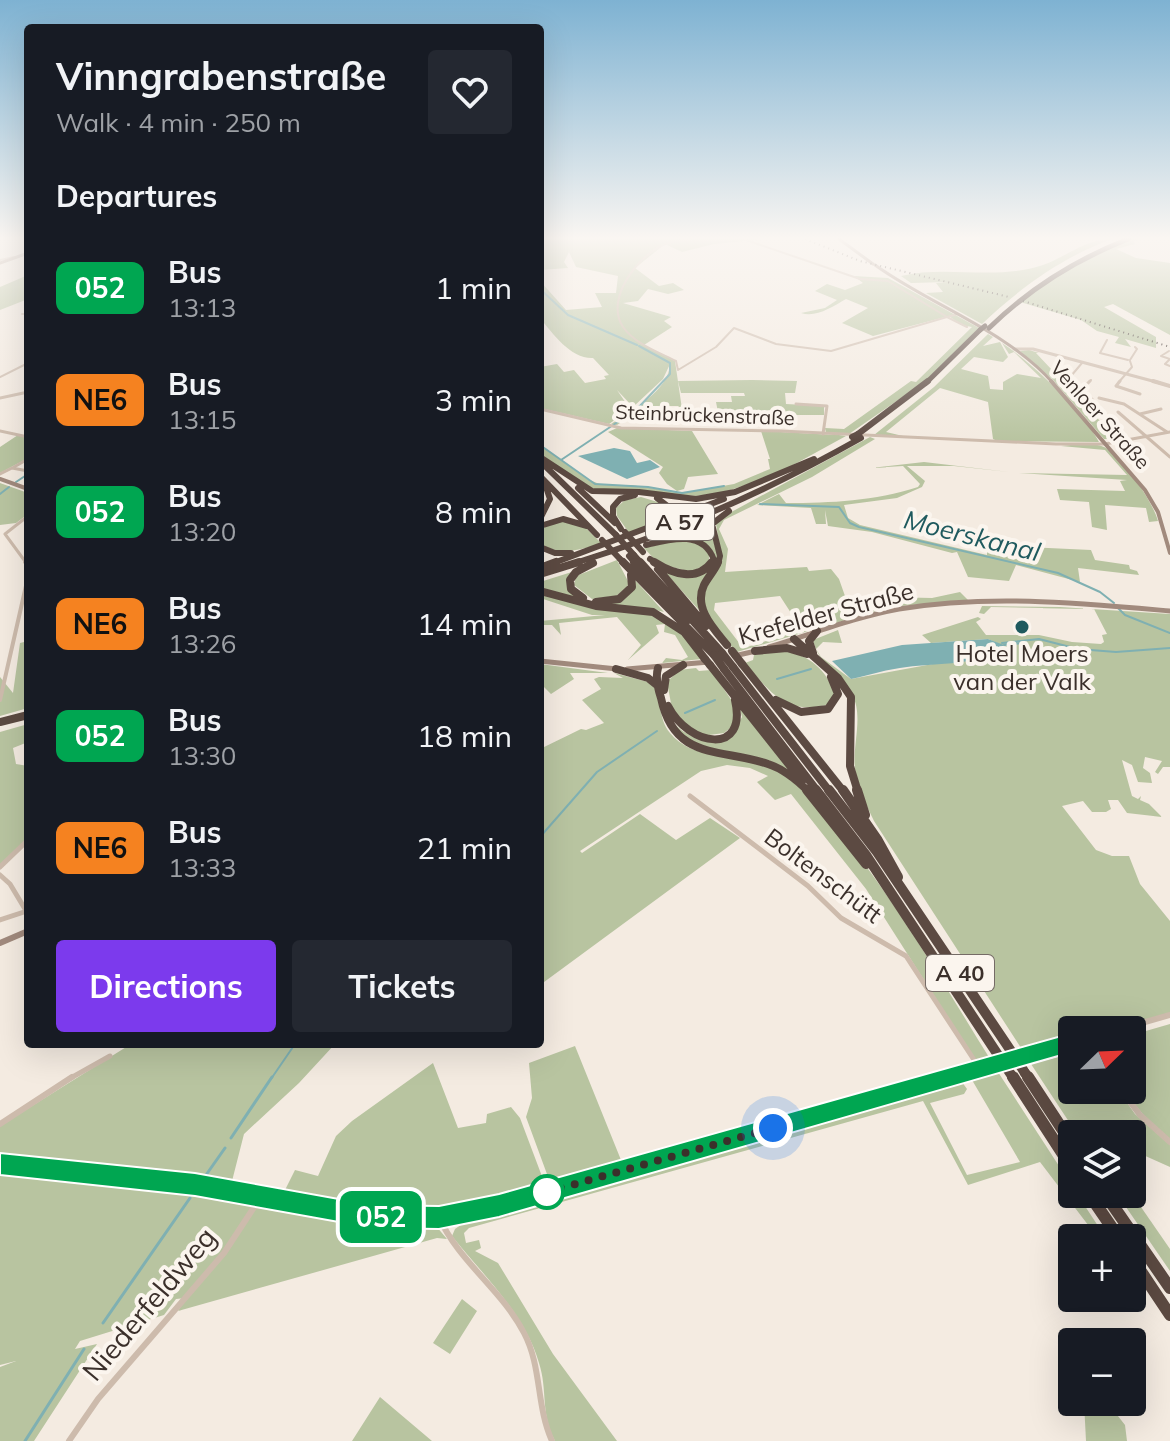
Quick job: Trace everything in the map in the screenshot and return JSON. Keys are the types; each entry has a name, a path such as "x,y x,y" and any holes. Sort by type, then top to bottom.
{"highway":[{"name":"A 57","path":"544,572 681,526 792,477 860,436 926,390 1009,306"},
{"name":"A 57","path":"985,329 1012,306"},
{"name":"A 57","path":"544,572 677,523 765,485 860,436"},
{"path":"544,548 569,553 610,536 638,532 814,459"},
{"path":"544,461 579,485 597,492 639,492 696,499 725,495 753,485"},
{"name":"A 40","path":"544,462 610,536"},
{"name":"A 40","path":"544,472 610,536 638,552 721,652 904,912 1058,1147"},
{"path":"638,552 729,511 792,477"},
{"path":"544,480 610,536 620,559 684,632"},
{"path":"544,486 550,499 544,511"},
{"path":"610,536 612,511 620,499 640,495 664,502 670,508 667,519 638,532"},
{"path":"721,652 706,618 701,597 720,556 712,524 729,511"},
{"path":"544,524 555,520 574,520 610,536 638,552 650,559 668,571 685,574 706,570 714,560 709,548 695,540 675,539 638,552 544,572"},
{"path":"544,571 610,536"},
{"path":"650,559 684,598 732,669 758,682 781,704 791,709 812,713 830,708 836,702 838,689 833,679 812,656 793,648 755,651"},
{"path":"593,563 576,572 570,584 574,593 594,602 613,601 630,592 633,583 627,567"},
{"path":"544,592 599,606 655,611 671,619 684,632 721,652"},
{"path":"651,592 721,652"},
{"path":"812,656 809,641 817,631"},
{"path":"794,639 844,685 851,697 853,711 849,752 852,780 877,839"},
{"path":"661,688 666,676 683,665"},
{"path":"658,668 667,721 679,737 708,751 750,756 774,765 790,776 826,814"},
{"path":"616,669 648,678 661,688 672,718 679,727 693,736 714,739 732,732 740,720 737,703 724,682"},
{"path":"724,682 732,669"},
{"name":"A 40","path":"732,669 816,770 904,892 1058,1123"},
{"path":"724,682 904,912"},
{"path":"758,682 877,839 897,871 904,892"},
{"path":"0,725 24,718"},
{"path":"1115,1208 1170,1288"},
{"path":"1146,1279 1170,1315"}],"main road":[{"name":"Venloer Straße","path":"943,306 1014,349 1049,379 1145,490 1158,512 1170,553"},
{"path":"0,476 24,487"},
{"name":"Krefelder Straße","path":"544,661 616,669 683,665 755,651 879,613 929,605 1030,603 1170,611"},
{"path":"0,943 24,933"}],"street":[{"path":"619,306 620,322 630,333 676,361 678,370 716,347 733,328 780,345 831,351 958,314"},
{"path":"929,306 967,327"},
{"path":"1107,340 1100,353 1129,360"},
{"path":"1129,360 1137,349 1135,347"},
{"path":"1014,349 1033,349 1170,386"},
{"path":"1169,351 1161,356 1170,359 1165,364 1170,366"},
{"path":"1129,360 1132,367 1116,387 1140,394"},
{"path":"1071,376 1082,363"},
{"path":"0,377 24,365"},
{"path":"1056,372 1071,376 1104,413"},
{"path":"1083,388 1091,380"},
{"path":"0,398 24,393"},
{"path":"1091,397 1124,404 1169,433"},
{"name":"Steinbrückenstraße","path":"796,404 827,406 823,434"},
{"path":"1140,414 1161,409"},
{"name":"Steinbrückenstraße","path":"544,410 612,426 823,434 1105,444 1169,433"},
{"path":"1118,412 1169,456"},
{"path":"0,431 24,436"},
{"path":"0,476 24,461"},
{"path":"12,468 24,470"},
{"path":"0,537 24,519"},
{"path":"5,534 24,560"},
{"path":"0,700 24,605"},
{"name":"Boltenschütt","path":"690,796 808,886 841,918 906,956 980,1069"},
{"path":"0,867 24,844"},
{"path":"0,875 10,884 24,907"},
{"path":"0,920 24,913"},
{"path":"1146,1022 1170,1015"},
{"path":"0,1164 130,1176 262,1195 372,1216 439,1217 499,1205 1058,1047"},
{"path":"0,1124 74,1075 110,1056"},
{"path":"1132,1104 1170,1142"},
{"name":"Niederfeldweg","path":"69,1441 98,1399 224,1253 262,1195"},
{"path":"439,1217 446,1233 522,1329 538,1368 542,1417 552,1441"}],"green space":[{"path":"544,306 563,306 566,310 634,306 671,317 664,321 672,327 644,345 675,361 682,409 678,406 645,406 617,425 611,424 656,391 668,374 670,364 663,379 633,407 617,390 630,409 609,424 544,409 544,366 557,364 564,372 574,370 585,383 606,379 604,376 609,375 593,358 577,354 563,344 544,323"},
{"path":"833,306 818,313 801,313"},
{"path":"864,306 939,306 979,328 924,382 849,434 839,435 846,436 784,470 722,493 696,496 597,490 578,482 544,457 544,448 587,479 602,485 631,485 683,493 734,484 770,469 761,431 835,435 826,433 825,428 844,429 911,381 916,382 972,327 961,325 949,316 873,336 842,323 868,308"},
{"path":"950,306 1002,306 982,324"},
{"path":"1034,306 1106,306 1156,337 1156,348 1125,339 1131,347 1115,343 1119,337 1097,331 1081,320"},
{"path":"1117,306 1170,306 1170,335"},
{"path":"988,334 993,337 983,346 1000,342 1008,357 1003,362 974,357 961,369 988,376 990,389 1003,390 1003,382 1017,374 1041,378 1014,352 1009,354 1002,343 1014,351 1027,362 1055,388 1081,416 1099,442 997,441 993,439 988,402 940,388 886,432 903,436 874,435 934,387"},
{"path":"1020,351 1039,353 1036,353 1117,439 1104,439 1053,380"},
{"path":"678,381 797,381 795,393 785,393 786,404 824,406 824,415 794,415 794,420 782,420 780,411 756,412 757,416 719,417 716,402 732,402 731,396 745,396 744,393 681,393"},
{"path":"617,428 692,431 718,474 688,477 684,489 677,491 659,473 663,467 608,432"},
{"path":"18,435 24,436 24,460 0,473 0,447"},
{"path":"870,437 875,439 812,477 724,520 719,529 728,549 725,572 807,567 809,571 831,569 839,579 845,596 932,598 960,592 968,600 890,607 737,652 713,624 704,598 722,561 716,524 724,516","holes":["780,596 802,630 743,648 714,610 715,603"]},
{"path":"1090,444 1106,448 1136,481 1158,521 1149,522 1146,508 1105,505 1107,530 1092,527 1089,502 1060,500 1057,489 1125,491 1120,481 1127,480 1019,473 1127,475 1105,450 1061,446"},
{"path":"924,462 1009,472 954,466 907,466 925,481 922,487 897,498 844,505 848,518 860,525 987,555 987,545 1091,550 1095,560 1129,565 1139,575 1078,568 1080,582 1016,565 1009,581 968,577 957,552 872,532 828,526 825,510 826,524 816,524 811,508 757,505 779,494 786,503 803,503 853,500 902,492 920,484 903,466 871,468"},
{"path":"0,483 24,492 24,517 16,523 0,525"},
{"path":"641,497 661,503 666,514 662,520 630,534 617,516 616,508 625,500"},
{"path":"713,520 710,530 718,556 699,610 664,571 684,575 716,560 714,553 704,544 667,539"},
{"path":"569,521 586,528 602,544 562,551 547,547 544,545 544,528 552,523"},
{"path":"675,541 697,543 709,553 709,564 692,572 659,564 644,548"},
{"path":"617,560 629,583 622,595 592,599 574,585 576,576"},
{"path":"575,571 568,584 589,602 608,603 635,580 664,612 610,607 544,592 544,581"},
{"path":"544,595 639,610 672,622 702,659 662,663 666,658 682,660 688,657 675,635 664,632 665,624 656,625 659,633 628,660 641,645 617,617 559,623 561,635 552,625 544,625 544,621 605,615 592,615 544,599"},
{"path":"982,606 1090,609 991,607 984,614 979,613"},
{"path":"1094,609 1170,614 1170,767 1163,767 1158,774 1155,772 1162,761 1145,757 1143,768 1150,773 1152,783 1138,782 1132,765 1122,760 1132,796 1138,799 1141,796 1140,800 1162,817 1127,813 1118,800 1108,800 1111,809 1106,812 1092,812 1083,801 1062,806 1096,850 1112,856 1129,856 1140,884 1170,921 1170,1015 1146,1022 1146,1016 1058,1016 1058,1047 1051,1043 1023,1051 874,821 855,769 855,703 818,653 851,679 998,652 1004,646 988,639 931,643 922,635 978,617 981,619 976,622 986,635 1039,635 1104,642 1102,635 1107,634"},
{"path":"838,630 842,643 823,642 816,649 813,640"},
{"path":"24,642 24,709 0,716 0,677 13,693 20,643"},
{"path":"784,650 802,656 822,671 835,694 830,704 802,707 781,700 745,663 753,660 754,655"},
{"path":"544,665 608,673 570,673 574,679 551,694 544,687"},
{"path":"696,668 699,671 711,670 734,704 734,725 724,733 702,736 673,714 667,682 679,670"},
{"path":"614,673 652,683 666,727 678,741 698,751 761,764 782,774 805,793 882,888 992,1062 981,1065 975,1060 866,889 791,794 775,800 757,782 768,776 750,768 727,765 701,771 580,851 582,853 640,814 676,840 710,818 740,838 544,982 544,747 581,729 604,723 582,700 601,689 594,679 623,678"},
{"path":"739,705 794,777 783,769 694,745 669,721 668,715 682,730 696,737 733,733 742,717"},
{"path":"24,725 24,744 13,748 16,764 24,765 24,842 0,865 0,732"},
{"path":"1170,1024 1170,1139 1151,1124 1135,1104 1146,1104 1146,1031"},
{"path":"575,1046 621,1160 687,1148 551,1185 526,1117 532,1098 529,1063"},
{"path":"125,1048 331,1048 244,1134 231,1185 0,1159 0,1126"},
{"path":"1058,1057 1058,1104 1128,1104 1142,1120 1068,1120 1031,1064"},
{"path":"433,1063 458,1128 486,1123 487,1114 511,1107 520,1118 546,1187 438,1214 398,1215 283,1194 295,1170 318,1176 336,1136"},
{"path":"998,1072 1058,1164 1058,1186 1040,1162 968,1185 923,1101 469,1228 464,1233 466,1243 479,1240 481,1248 475,1251 498,1263 553,1354 617,1441 555,1441 547,1421 542,1373 533,1345 502,1296 452,1236 455,1229 482,1216 557,1199 962,1082 967,1089 964,1094 930,1103 967,1175 1020,1162 972,1080"},
{"path":"1146,1124 1170,1145 1170,1167 1146,1156"},
{"path":"0,1172 170,1189 368,1224 436,1226 447,1239 437,1238 178,1311 186,1298 176,1299 164,1315 80,1341 75,1349 97,1344 34,1441 0,1441 0,1367 16,1361 0,1365"},
{"path":"1075,1208 1086,1208 1097,1224 1087,1224"},
{"path":"1127,1208 1142,1208 1170,1249 1170,1271 1146,1236 1146,1224 1138,1224"},
{"path":"462,1299 477,1311 450,1354 433,1343"},
{"path":"380,1397 432,1441 352,1441"},
{"path":"1085,1416 1118,1416 1125,1425 1127,1441 1086,1441"}],"water":[{"path":"614,448 630,451 637,463 650,460 660,467 627,479 578,456"},
{"path":"988,639 1004,645 995,652 972,660 900,668 851,679 832,661 902,645"}],"waterway":[{"path":"559,306 568,315 637,345"},
{"path":"561,460 637,409 670,374 670,363 639,346"},
{"name":"Moerskanal","path":"544,448 561,460"},
{"name":"Moerskanal","path":"561,460 595,484 648,487 682,493 724,486"},
{"name":"Moerskanal","path":"16,482 24,477"},
{"name":"Moerskanal","path":"0,494 9,487"},
{"name":"Moerskanal","path":"760,504 839,507 850,523 859,527 1058,573 1100,592 1114,603"},
{"name":"Moerskanal","path":"1118,608 1125,615 1170,633"},
{"path":"1002,643 1039,639 1078,649 1116,652 1170,648"},
{"path":"1004,645 1022,643"},
{"path":"777,679 811,669"},
{"path":"685,713 715,700"},
{"path":"544,832 597,772 657,731"},
{"path":"271,1079 292,1048"},
{"path":"231,1138 272,1077"},
{"path":"206,1175 225,1148"},
{"path":"103,1323 190,1198"},
{"path":"25,1441 84,1349"}],"railway":[{"path":"1040,306 1170,347"}],"bus line":[{"name":"052","path":"0,1164 195,1184 372,1216 439,1217 499,1205 1058,1047"}],"place":[{"name":"Hotel Moers van der Valk","path":"1022,627"}],"route":[{"path":"547,1192 773,1128"}]}
